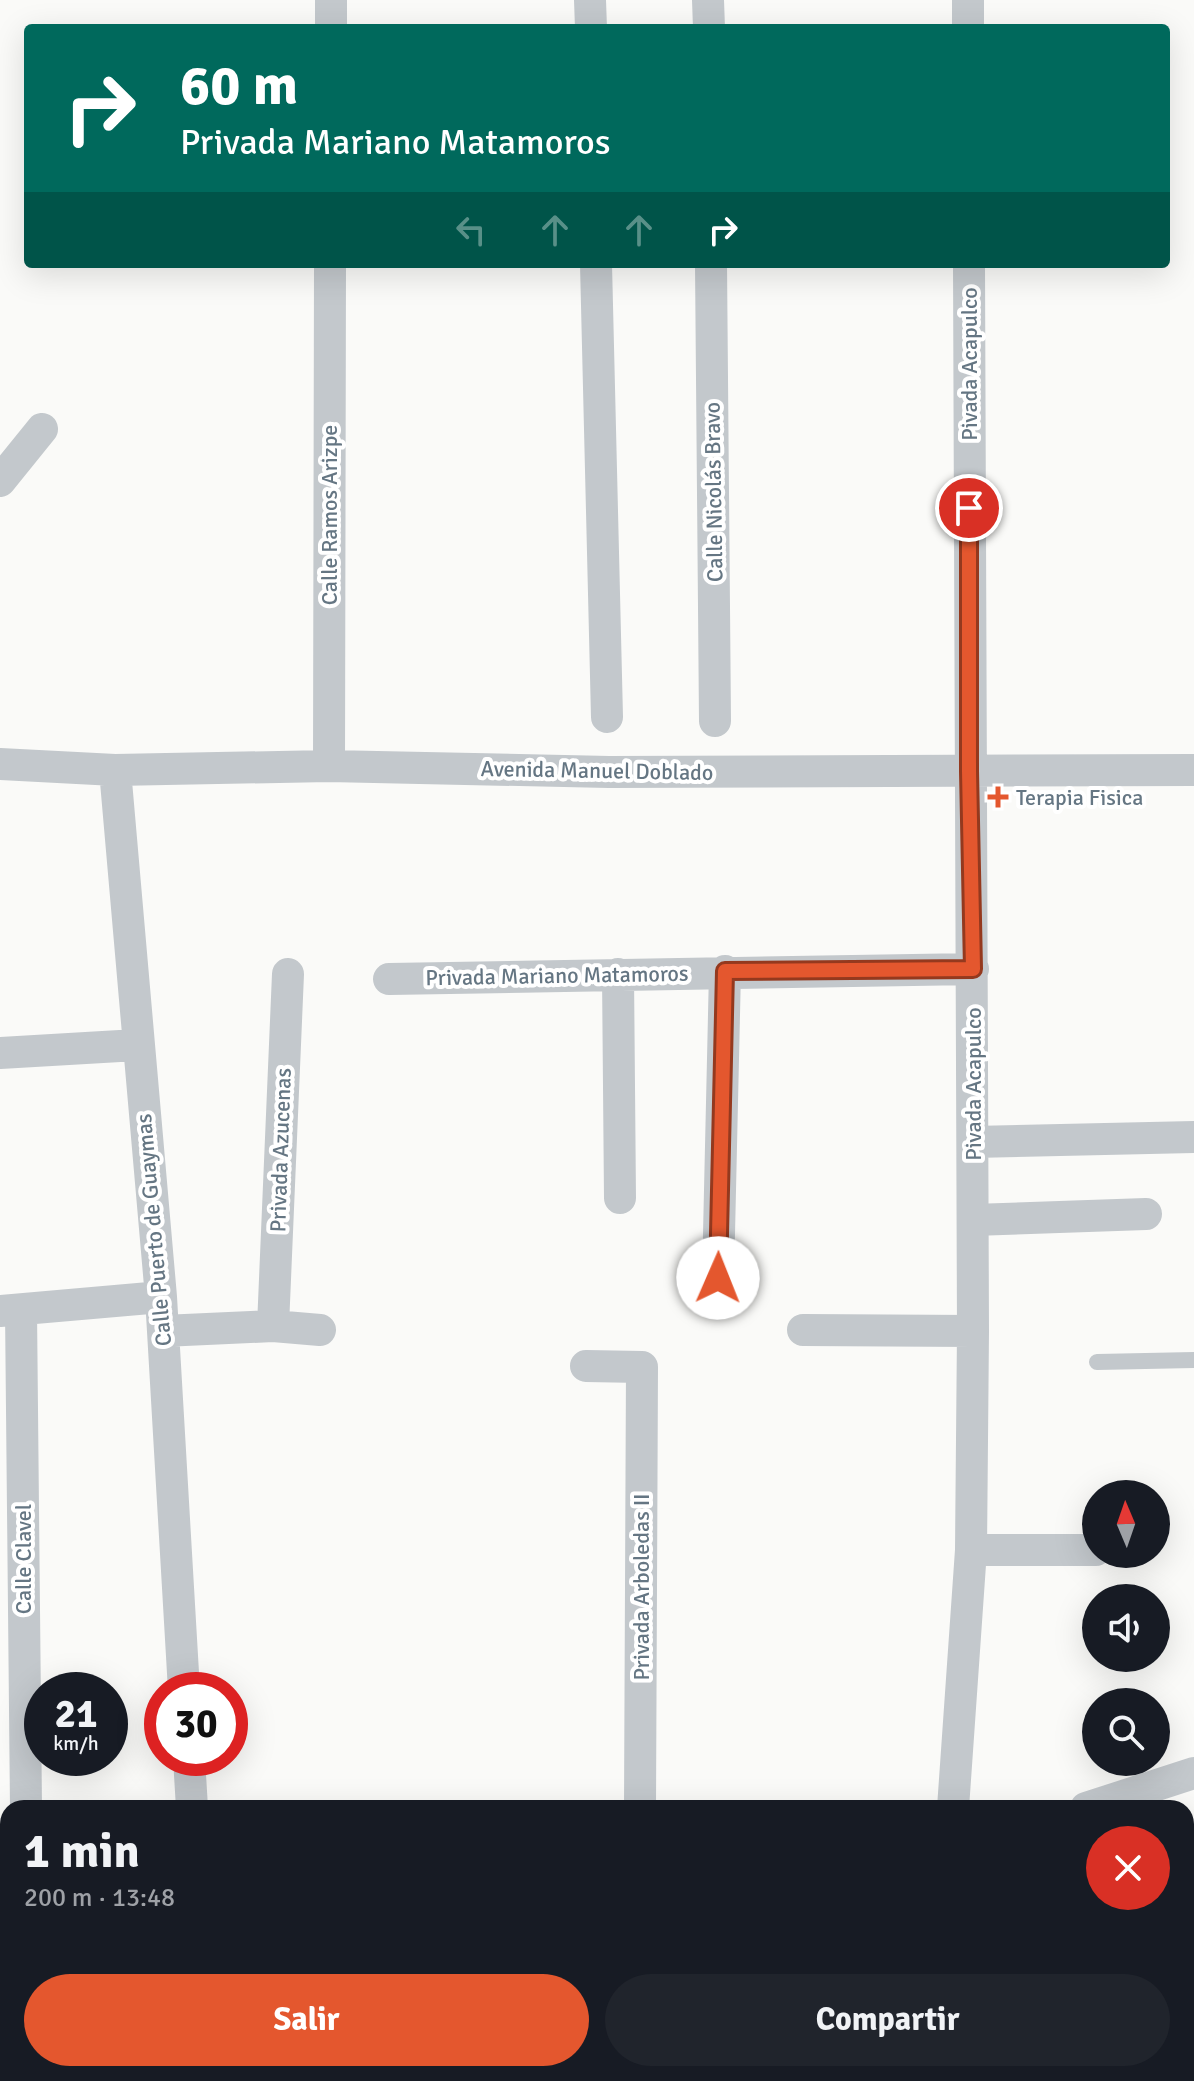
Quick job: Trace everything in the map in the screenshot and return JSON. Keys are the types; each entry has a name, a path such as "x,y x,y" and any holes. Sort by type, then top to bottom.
{"street":[{"path":"331,0 331,24"},
{"path":"590,0 591,24"},
{"path":"708,0 709,24"},
{"path":"968,0 968,24"},
{"name":"Calle Ramos Arizpe","path":"329,766 330,268"},
{"path":"596,268 607,717"},
{"name":"Calle Nicolás Bravo","path":"711,268 715,721"},
{"name":"Pivada Acapulco","path":"954,1800 971,1550 973,969 969,771 969,268"},
{"path":"0,481 42,429"},
{"name":"Avenida Manuel Doblado","path":"0,764 115,770 329,766 609,772 1194,770"},
{"name":"Calle Puerto de Guaymas","path":"115,770 161,1297 183,1672"},
{"name":"Privada Mariano Matamoros","path":"389,979 973,969"},
{"path":"718,1278 725,971"},
{"name":"Privada Azucenas","path":"273,1326 288,974"},
{"path":"618,974 620,1198"},
{"path":"0,1053 137,1045"},
{"path":"973,1142 1194,1137"},
{"path":"973,1220 1146,1214"},
{"path":"11,1311 161,1297"},
{"name":"Calle Clavel","path":"11,1311 26,1800"},
{"path":"163,1331 273,1326 320,1330"},
{"path":"803,1330 973,1331"},
{"name":"Privada Arboledas II","path":"586,1366 642,1367 640,1800"},
{"path":"971,1550 1082,1550"},
{"path":"1111,1800 1194,1773"},
{"path":"190,1776 192,1800"}],"lane":[{"path":"1097,1362 1194,1360"}],"place":[{"name":"Terapia Fisica","path":"998,797"}],"route":[{"path":"718,1278 725,971 973,969 969,508"}]}
